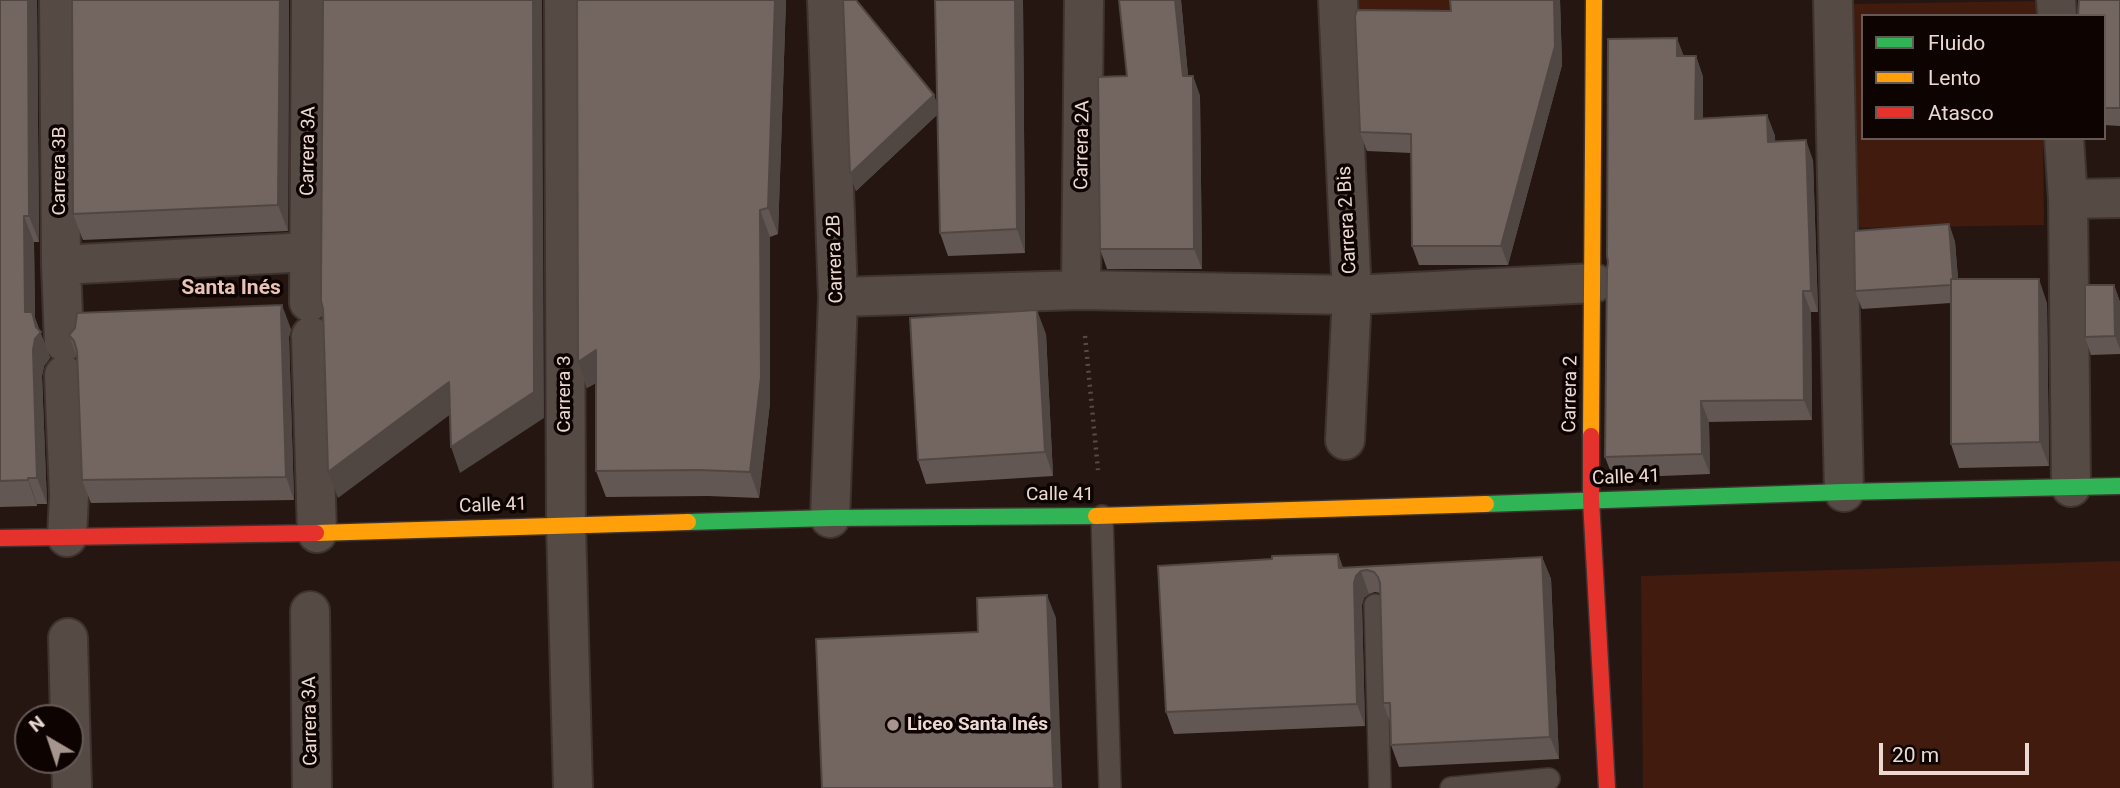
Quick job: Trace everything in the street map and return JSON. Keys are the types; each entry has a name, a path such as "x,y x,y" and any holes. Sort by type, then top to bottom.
{"street":[{"name":"Carrera 3B","path":"59,0 61,265 69,496 67,537"},
{"name":"Carrera 3A","path":"311,0 308,251 317,533"},
{"name":"Carrera 3","path":"564,0 566,525 572,788"},
{"name":"Carrera 2B","path":"827,0 838,297 830,518"},
{"name":"Carrera 2A","path":"1081,290 1084,0"},
{"name":"Carrera 2 Bis","path":"1338,0 1352,295 1345,440"},
{"name":"Carrera 2","path":"1594,0 1591,500 1607,788"},
{"path":"1833,0 1844,492"},
{"path":"2064,140 2068,199 2071,488"},
{"path":"2068,199 2120,198"},
{"path":"61,265 308,251"},
{"path":"838,297 1081,290 1352,295 1594,283"},
{"name":"Calle 41","path":"0,538 317,533 830,518 1102,516 2120,485"},
{"name":"Carrera 3A","path":"310,611 312,788"},
{"path":"68,638 70,704"}],"lane":[{"path":"1102,516 1110,788"},
{"path":"1375,605 1380,788"},
{"path":"1451,788 1549,779"}],"path":[{"path":"1081,290 1102,516"}],"shaded area":[{"path":"1352,0 1457,0 1458,27 1365,29"},
{"path":"2041,1 2041,14 1861,14 1861,140 2043,140 2044,225 1852,228 1848,4"},
{"path":"2120,561 2120,788 1643,788 1641,576"}],"building":[{"path":"0,0 28,0 29,216 24,216 25,312 32,312 36,327 41,332 35,339 33,350 37,478 0,481"},
{"path":"72,0 280,0 278,205 73,214"},
{"path":"323,0 533,0 534,392 451,447 449,382 328,472 321,301"},
{"path":"577,0 775,0 768,208 760,210 761,377 750,472 596,471 596,350 578,362"},
{"path":"843,0 856,0 934,95 850,174"},
{"path":"935,0 1015,0 1017,229 940,233"},
{"path":"1119,0 1175,0 1183,76 1193,76 1194,249 1100,249 1098,77 1127,76"},
{"path":"1450,0 1554,0 1555,46 1501,246 1412,246 1411,134 1360,132 1355,16 1357,10 1451,11"},
{"path":"2079,0 2120,0 2120,108 2106,108 2106,14 2078,14"},
{"path":"1677,38 1677,56 1696,56 1695,119 1767,115 1768,142 1806,140 1811,291 1803,291 1804,400 1701,401 1702,454 1605,457 1608,39"},
{"path":"1949,224 1953,279 1951,285 1855,291 1854,231"},
{"path":"1951,279 2039,279 2040,442 1951,444"},
{"path":"2085,285 2114,285 2115,336 2085,337"},
{"path":"282,305 286,477 82,480 77,351 69,335 75,328 77,313"},
{"path":"1037,310 1045,452 918,460 910,318"},
{"path":"1338,554 1339,568 1542,557 1550,737 1391,745 1390,703 1383,703 1380,583 1374,572 1367,570 1356,576 1354,583 1357,704 1166,712 1158,566 1272,559 1272,556"},
{"path":"1047,595 1054,788 822,788 816,639 978,632 977,598"}],"traffic: fast":[{"path":"1486,504 2120,486"},
{"path":"688,522 1096,516"}],"traffic: slow":[{"path":"1591,436 1594,0"},
{"path":"1096,516 1486,504"},
{"path":"316,533 688,522"}],"traffic: jam":[{"path":"1591,436 1591,500 1607,788"},
{"path":"0,538 316,533"}],"place":[{"name":"Liceo Santa Inés","path":"893,725"}],"district":[{"name":"Santa Inés","path":"231,289"}]}
